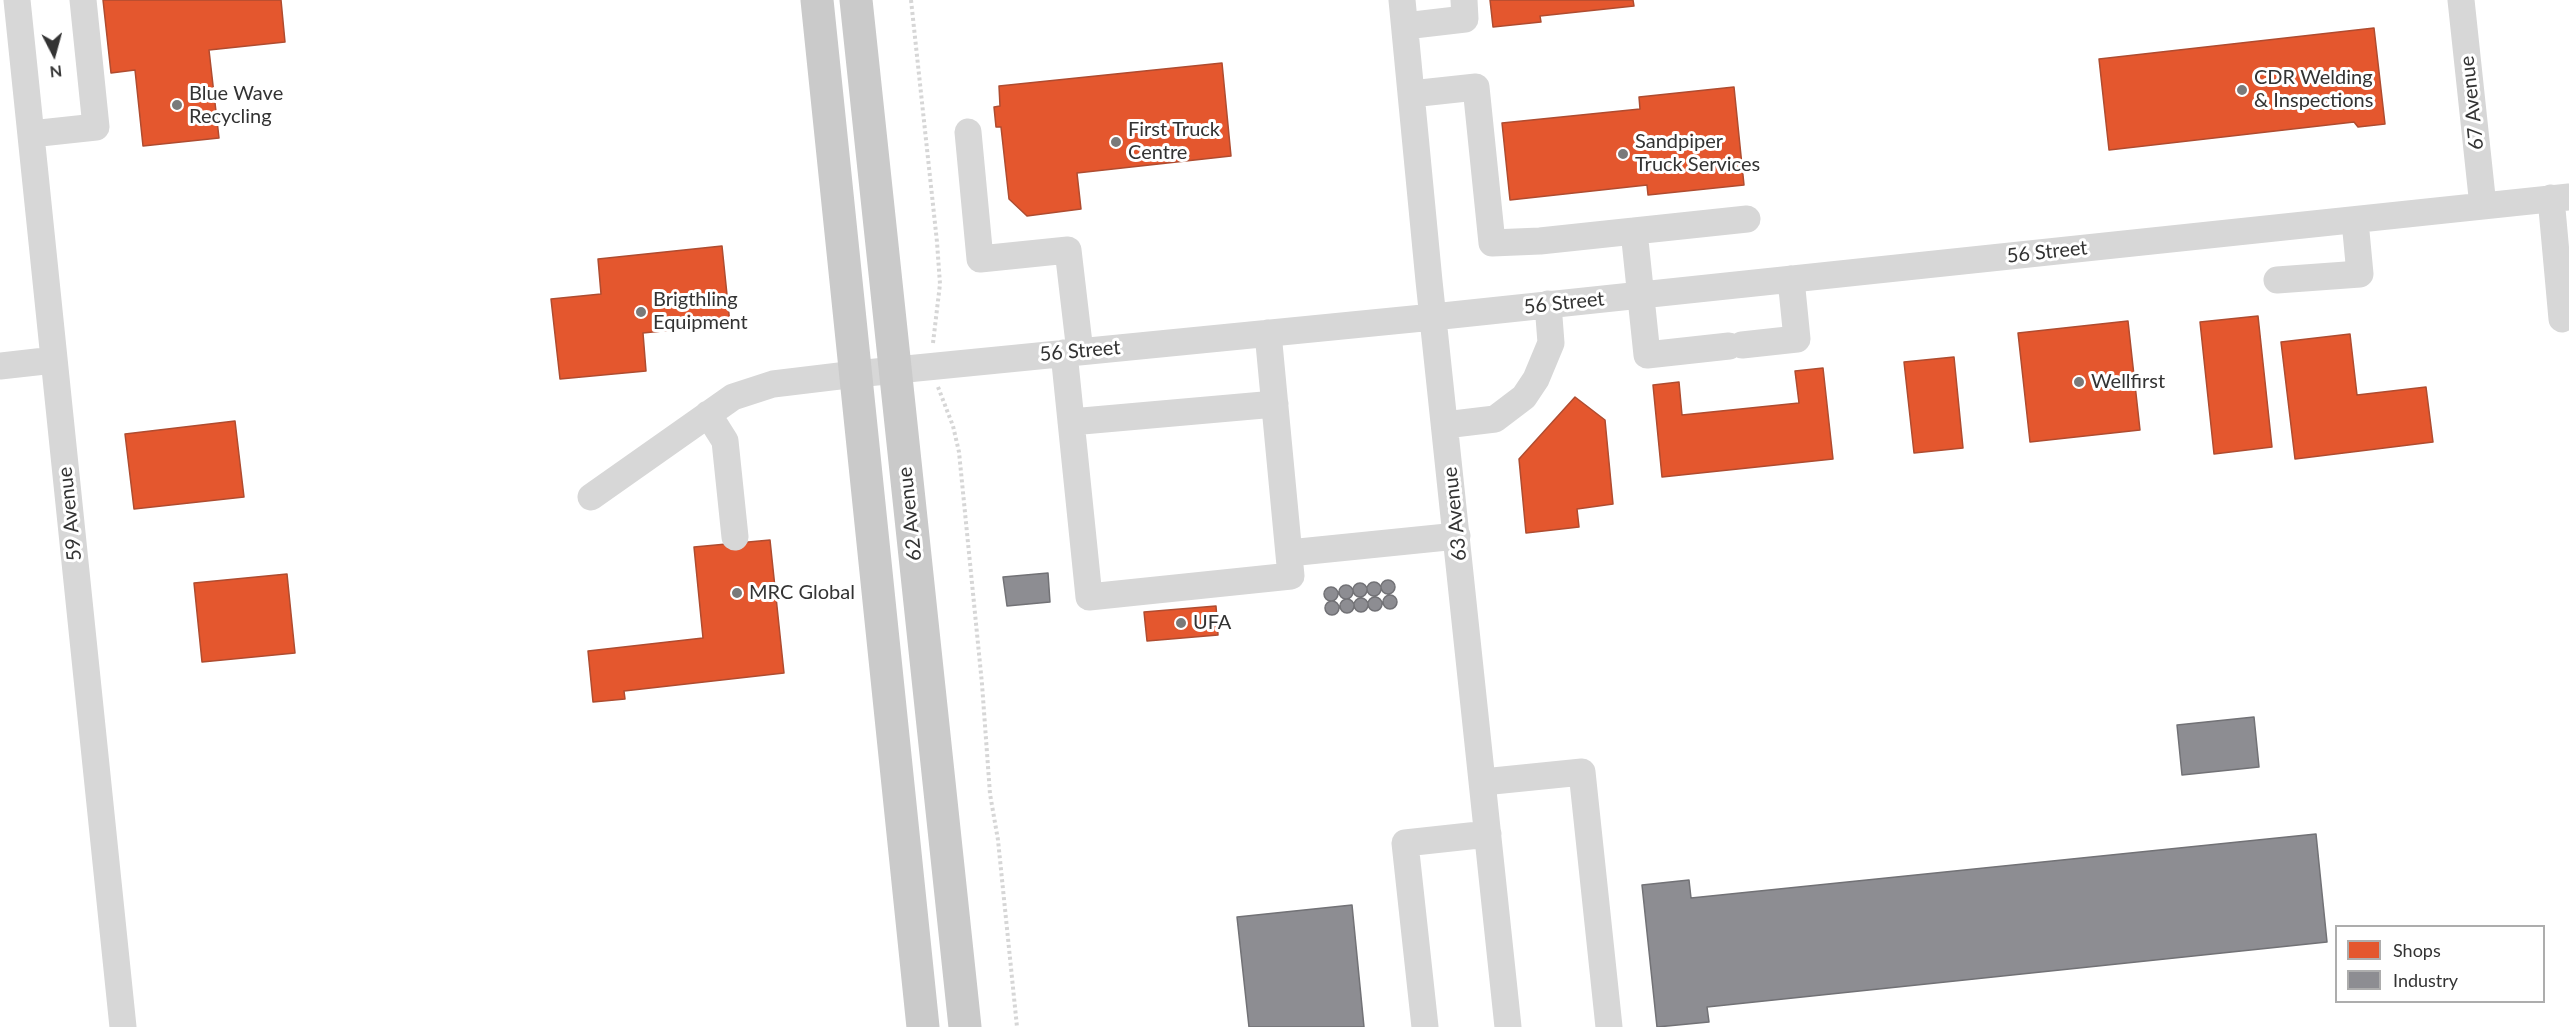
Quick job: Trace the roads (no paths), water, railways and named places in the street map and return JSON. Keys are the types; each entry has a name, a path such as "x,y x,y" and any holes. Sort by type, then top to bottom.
{"main road":[{"name":"62 Avenue","path":"817,0 924,1027"},
{"name":"62 Avenue","path":"856,0 965,1027"}],"street":[{"name":"59 Avenue","path":"17,0 123,1027"},
{"path":"30,134 96,127 83,0"},
{"path":"1404,13 1465,19 1464,0"},
{"name":"67 Avenue","path":"2461,0 2483,206"},
{"name":"63 Avenue","path":"1404,13 1433,316 1508,1027"},
{"path":"1411,94 1476,87 1492,243 1747,219"},
{"path":"968,132 980,259 1068,250 1072,352 1071,422 1089,597 1291,576 1268,333"},
{"path":"2560,197 2562,320"},
{"name":"56 Street","path":"591,497 733,397 773,384 2355,221 2560,197"},
{"path":"2277,280 2360,274 2355,221"},
{"path":"1634,231 1647,355 1797,339 1791,279"},
{"path":"1445,425 1495,419 1524,397 1536,379 1551,343 1548,304"},
{"path":"0,366 54,360"},
{"path":"1071,422 1275,404"},
{"path":"708,414 725,441 735,537"},
{"path":"1289,553 1457,536"},
{"path":"1483,783 1582,772 1609,1027"},
{"path":"1425,1027 1405,843 1488,834"}],"place":[{"name":"CDR Welding & Inspections","path":"2242,90"},
{"name":"Blue Wave Recycling","path":"177,105"},
{"name":"First Truck Centre","path":"1116,142"},
{"name":"Sandpiper Truck Services","path":"1623,154"},
{"name":"Brigthling Equipment","path":"641,312"},
{"name":"Wellfirst","path":"2079,382"},
{"name":"MRC Global","path":"737,593"},
{"name":"UFA","path":"1181,623"}]}
